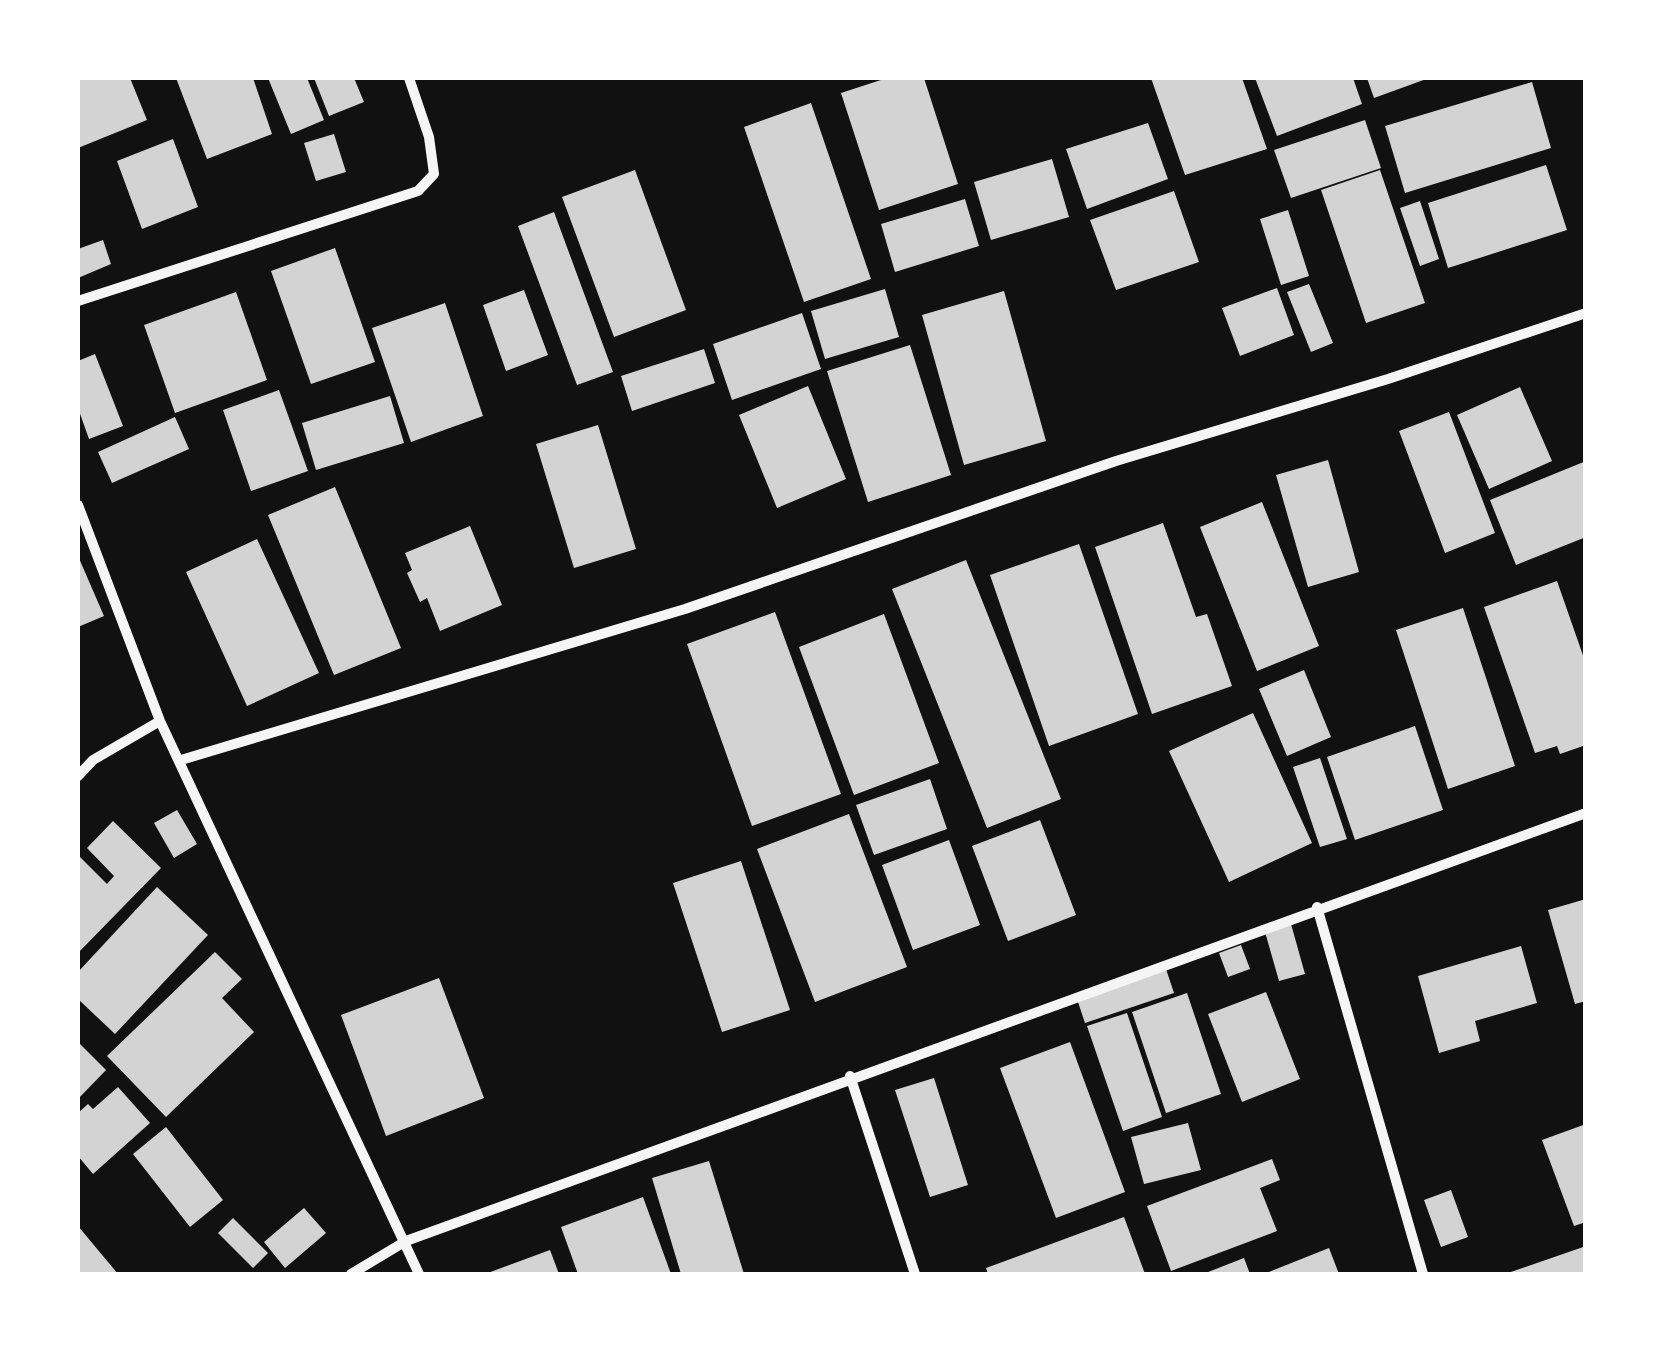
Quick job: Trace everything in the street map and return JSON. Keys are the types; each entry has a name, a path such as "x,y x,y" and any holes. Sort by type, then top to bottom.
{"street":[{"path":"78,301 418,191 434,174 434,156 408,78"},
{"path":"181,760 685,610 1116,461 1586,313"},
{"path":"78,505 160,720 419,1274"},
{"path":"78,776 93,760 160,720"},
{"path":"352,1274 406,1240 1317,907 1586,813"},
{"path":"1317,907 1423,1274"},
{"path":"850,1076 915,1274"}],"building":[{"path":"78,78 130,78 147,120 78,148"},
{"path":"176,78 253,78 272,134 207,159"},
{"path":"268,78 307,78 324,120 291,134"},
{"path":"314,78 354,78 364,102 329,116"},
{"path":"887,78 924,78 958,184 879,210 841,93"},
{"path":"1151,78 1242,78 1267,149 1185,175"},
{"path":"1255,78 1353,78 1362,104 1277,136"},
{"path":"1367,78 1429,78 1374,98"},
{"path":"1532,82 1551,148 1405,193 1385,126"},
{"path":"811,103 871,279 804,302 744,127"},
{"path":"1365,120 1381,168 1291,198 1274,150"},
{"path":"1148,123 1168,179 1087,209 1066,149"},
{"path":"334,134 346,172 316,181 304,143"},
{"path":"173,139 198,207 142,229 117,161"},
{"path":"1052,159 1069,217 991,240 974,182"},
{"path":"1546,165 1567,230 1448,268 1428,203"},
{"path":"635,170 686,310 614,337 562,197"},
{"path":"1380,170 1425,303 1366,323 1321,190"},
{"path":"1174,191 1199,262 1116,290 1090,220"},
{"path":"965,199 979,246 895,272 881,224"},
{"path":"1420,201 1439,259 1420,266 1400,208"},
{"path":"1288,210 1309,276 1281,285 1260,219"},
{"path":"554,212 613,372 577,385 518,226"},
{"path":"103,240 111,264 78,278 78,249"},
{"path":"335,248 375,362 311,384 271,271"},
{"path":"1309,284 1333,343 1311,352 1287,292"},
{"path":"1277,288 1294,335 1240,356 1222,308"},
{"path":"885,289 899,337 825,359 811,311"},
{"path":"524,290 548,355 506,371 483,305"},
{"path":"1004,291 1046,441 964,465 922,315"},
{"path":"236,292 267,380 175,413 144,325"},
{"path":"445,303 483,416 411,442 372,328"},
{"path":"802,313 821,369 732,400 713,344"},
{"path":"910,345 951,475 868,502 827,371"},
{"path":"704,349 715,383 632,411 621,376"},
{"path":"95,354 123,426 89,439 78,408 78,361"},
{"path":"808,386 846,479 777,508 739,415"},
{"path":"1520,387 1552,461 1489,489 1457,415"},
{"path":"279,390 308,471 251,491 223,410"},
{"path":"390,396 404,443 316,470 302,423"},
{"path":"1449,412 1495,533 1445,553 1399,431"},
{"path":"175,417 189,449 112,483 98,452"},
{"path":"598,425 636,549 574,568 536,444"},
{"path":"1328,460 1359,572 1308,587 1276,475"},
{"path":"1586,461 1586,537 1516,565 1490,500"},
{"path":"335,487 401,648 334,675 268,515"},
{"path":"1262,502 1319,646 1257,671 1200,527"},
{"path":"1163,523 1196,617 1207,614 1232,686 1152,714 1095,547"},
{"path":"470,526 502,605 440,631 427,598 420,602 407,573 412,570 405,553"},
{"path":"257,539 319,673 247,706 186,572"},
{"path":"1079,544 1138,714 1049,746 990,575"},
{"path":"78,556 104,616 78,627"},
{"path":"966,560 1061,799 987,828 892,589"},
{"path":"1557,581 1586,664 1586,745 1560,754 1557,746 1535,753 1484,607"},
{"path":"1463,608 1515,766 1448,789 1396,630"},
{"path":"775,612 841,794 752,826 687,644"},
{"path":"884,614 939,763 854,795 799,647"},
{"path":"1304,670 1331,737 1287,756 1259,689"},
{"path":"1253,713 1312,843 1229,882 1169,751"},
{"path":"1415,726 1443,810 1355,840 1327,757"},
{"path":"1320,758 1347,839 1320,847 1293,767"},
{"path":"930,779 947,829 874,855 856,805"},
{"path":"177,810 197,844 174,858 154,823"},
{"path":"849,814 907,967 815,1002 757,849"},
{"path":"1040,820 1076,915 1008,941 972,846"},
{"path":"113,821 161,868 78,953 78,855 107,884 114,876 87,848"},
{"path":"949,840 980,925 913,950 882,865"},
{"path":"741,861 790,1010 722,1032 673,883"},
{"path":"157,887 208,935 115,1034 78,999 78,972"},
{"path":"1586,899 1586,1001 1575,1004 1548,910"},
{"path":"1291,924 1305,974 1279,981 1265,932"},
{"path":"1241,945 1250,969 1228,977 1219,953"},
{"path":"1521,946 1537,1003 1475,1021 1480,1041 1439,1053 1418,976"},
{"path":"215,952 242,979 222,998 254,1032 166,1117 107,1056"},
{"path":"1165,966 1174,993 1085,1023 1076,996"},
{"path":"439,978 484,1098 386,1136 341,1015"},
{"path":"1266,992 1300,1079 1242,1102 1208,1014"},
{"path":"1187,993 1221,1094 1166,1113 1132,1012"},
{"path":"1127,1013 1162,1117 1123,1131 1087,1026"},
{"path":"78,1042 106,1070 78,1099"},
{"path":"1070,1042 1125,1192 1056,1218 1000,1068"},
{"path":"934,1078 968,1185 930,1197 895,1090"},
{"path":"118,1087 150,1123 93,1174 78,1156 78,1113 88,1104 93,1109"},
{"path":"1188,1123 1201,1170 1144,1184 1131,1137"},
{"path":"1586,1124 1586,1222 1574,1226 1542,1140"},
{"path":"166,1127 223,1200 190,1227 133,1154"},
{"path":"1272,1159 1280,1180 1260,1188 1277,1231 1171,1271 1147,1206"},
{"path":"709,1161 744,1274 681,1274 652,1178"},
{"path":"1451,1190 1468,1237 1441,1247 1424,1200"},
{"path":"643,1197 671,1274 578,1274 561,1227"},
{"path":"304,1208 326,1233 285,1268 264,1242"},
{"path":"1124,1217 1145,1274 988,1274 986,1268"},
{"path":"233,1218 268,1253 253,1268 218,1233"},
{"path":"78,1226 118,1274 78,1274"},
{"path":"1586,1246 1586,1274 1505,1274"},
{"path":"1329,1248 1339,1274 1264,1274"},
{"path":"550,1250 559,1274 485,1274"},
{"path":"1244,1258 1250,1274 1203,1274"}]}
